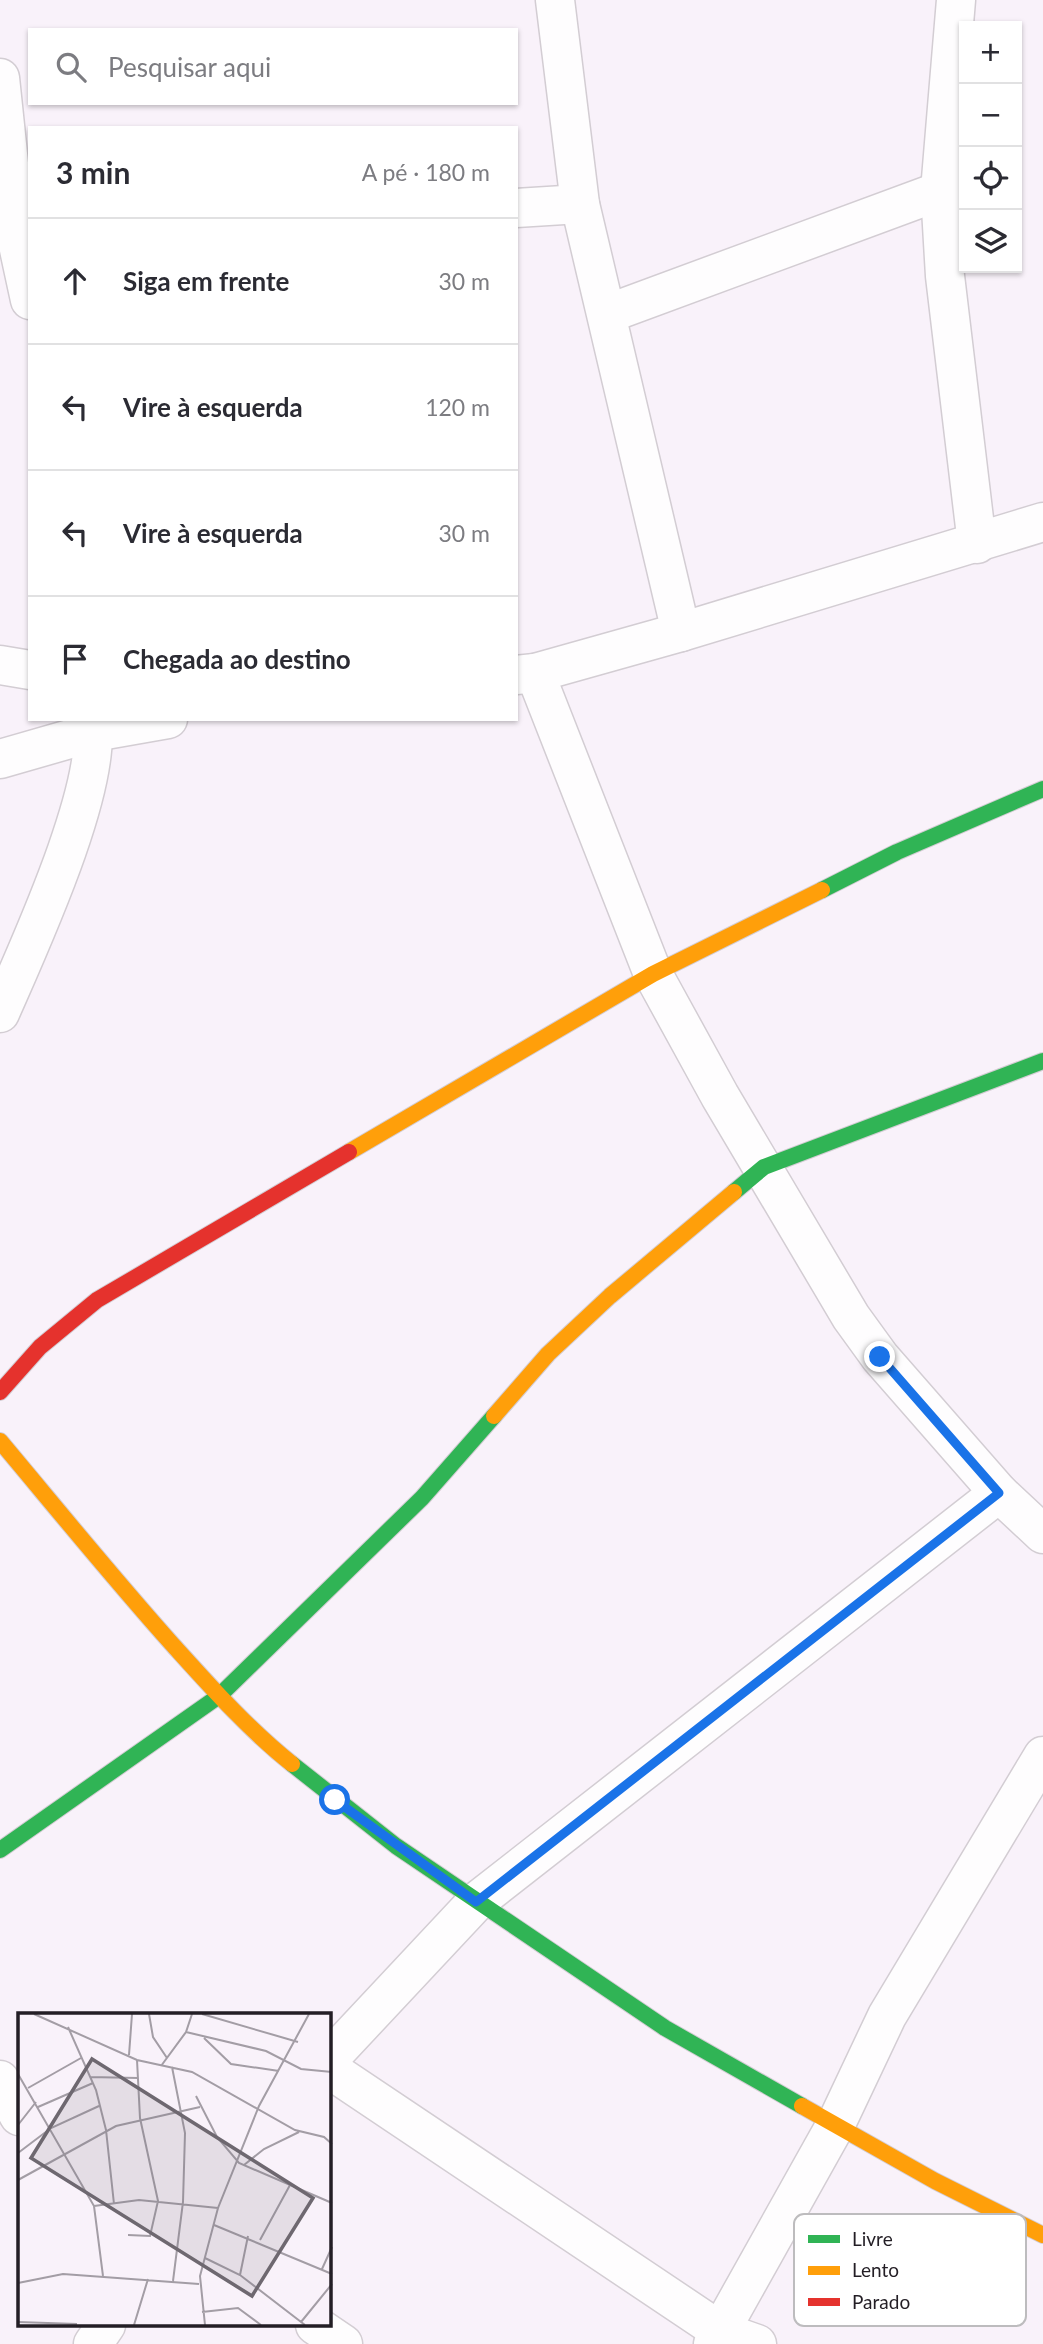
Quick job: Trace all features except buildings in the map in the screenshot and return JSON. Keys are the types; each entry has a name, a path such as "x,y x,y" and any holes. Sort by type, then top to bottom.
{"street":[{"path":"555,0 580,204 681,632"},
{"path":"956,0 940,191 945,276 976,544"},
{"path":"0,78 28,283"},
{"path":"607,314 940,191"},
{"path":"518,208 580,204"},
{"path":"1043,522 681,632 526,674 653,974 851,1317 880,1357 999,1493 1043,1534"},
{"path":"0,665 28,670"},
{"path":"0,759 93,726 147,721"},
{"path":"0,1013 45,911 82,801 93,726"},
{"path":"0,1392 37,1347 70,1317 115,1287 653,974 897,852 1043,789"},
{"path":"0,1850 219,1696 422,1498 548,1354 610,1296 764,1167 1043,1061"},
{"path":"0,1441 134,1601 219,1696 262,1740 335,1800 476,1902 666,2028 835,2126 1003,2214"},
{"path":"331,2057 476,1902 999,1493"},
{"path":"717,2337 835,2126 887,2017 1043,1756"},
{"path":"331,2070 717,2337 757,2344"},
{"path":"0,2080 18,2114"},
{"path":"1026,2226 1043,2235"},
{"path":"93,2344 105,2326"},
{"path":"316,2326 342,2344"}],"traffic: fast":[{"path":"822,890 897,852 1043,789"},
{"path":"734,1192 764,1167 1043,1061"},
{"path":"0,1850 219,1696 422,1498 494,1416"},
{"path":"292,1764 396,1846 665,2028 802,2106"}],"traffic: slow":[{"path":"349,1152 653,974 822,890"},
{"path":"494,1416 548,1354 610,1296 734,1192"},
{"path":"0,1441 186,1660 245,1722 292,1764"},
{"path":"802,2106 935,2181 1001,2214"},
{"path":"1026,2226 1043,2235"}],"traffic: jam":[{"path":"0,1392 40,1347 97,1300 349,1152"}],"route":[{"path":"335,1800 476,1902 999,1493 880,1357"}]}
